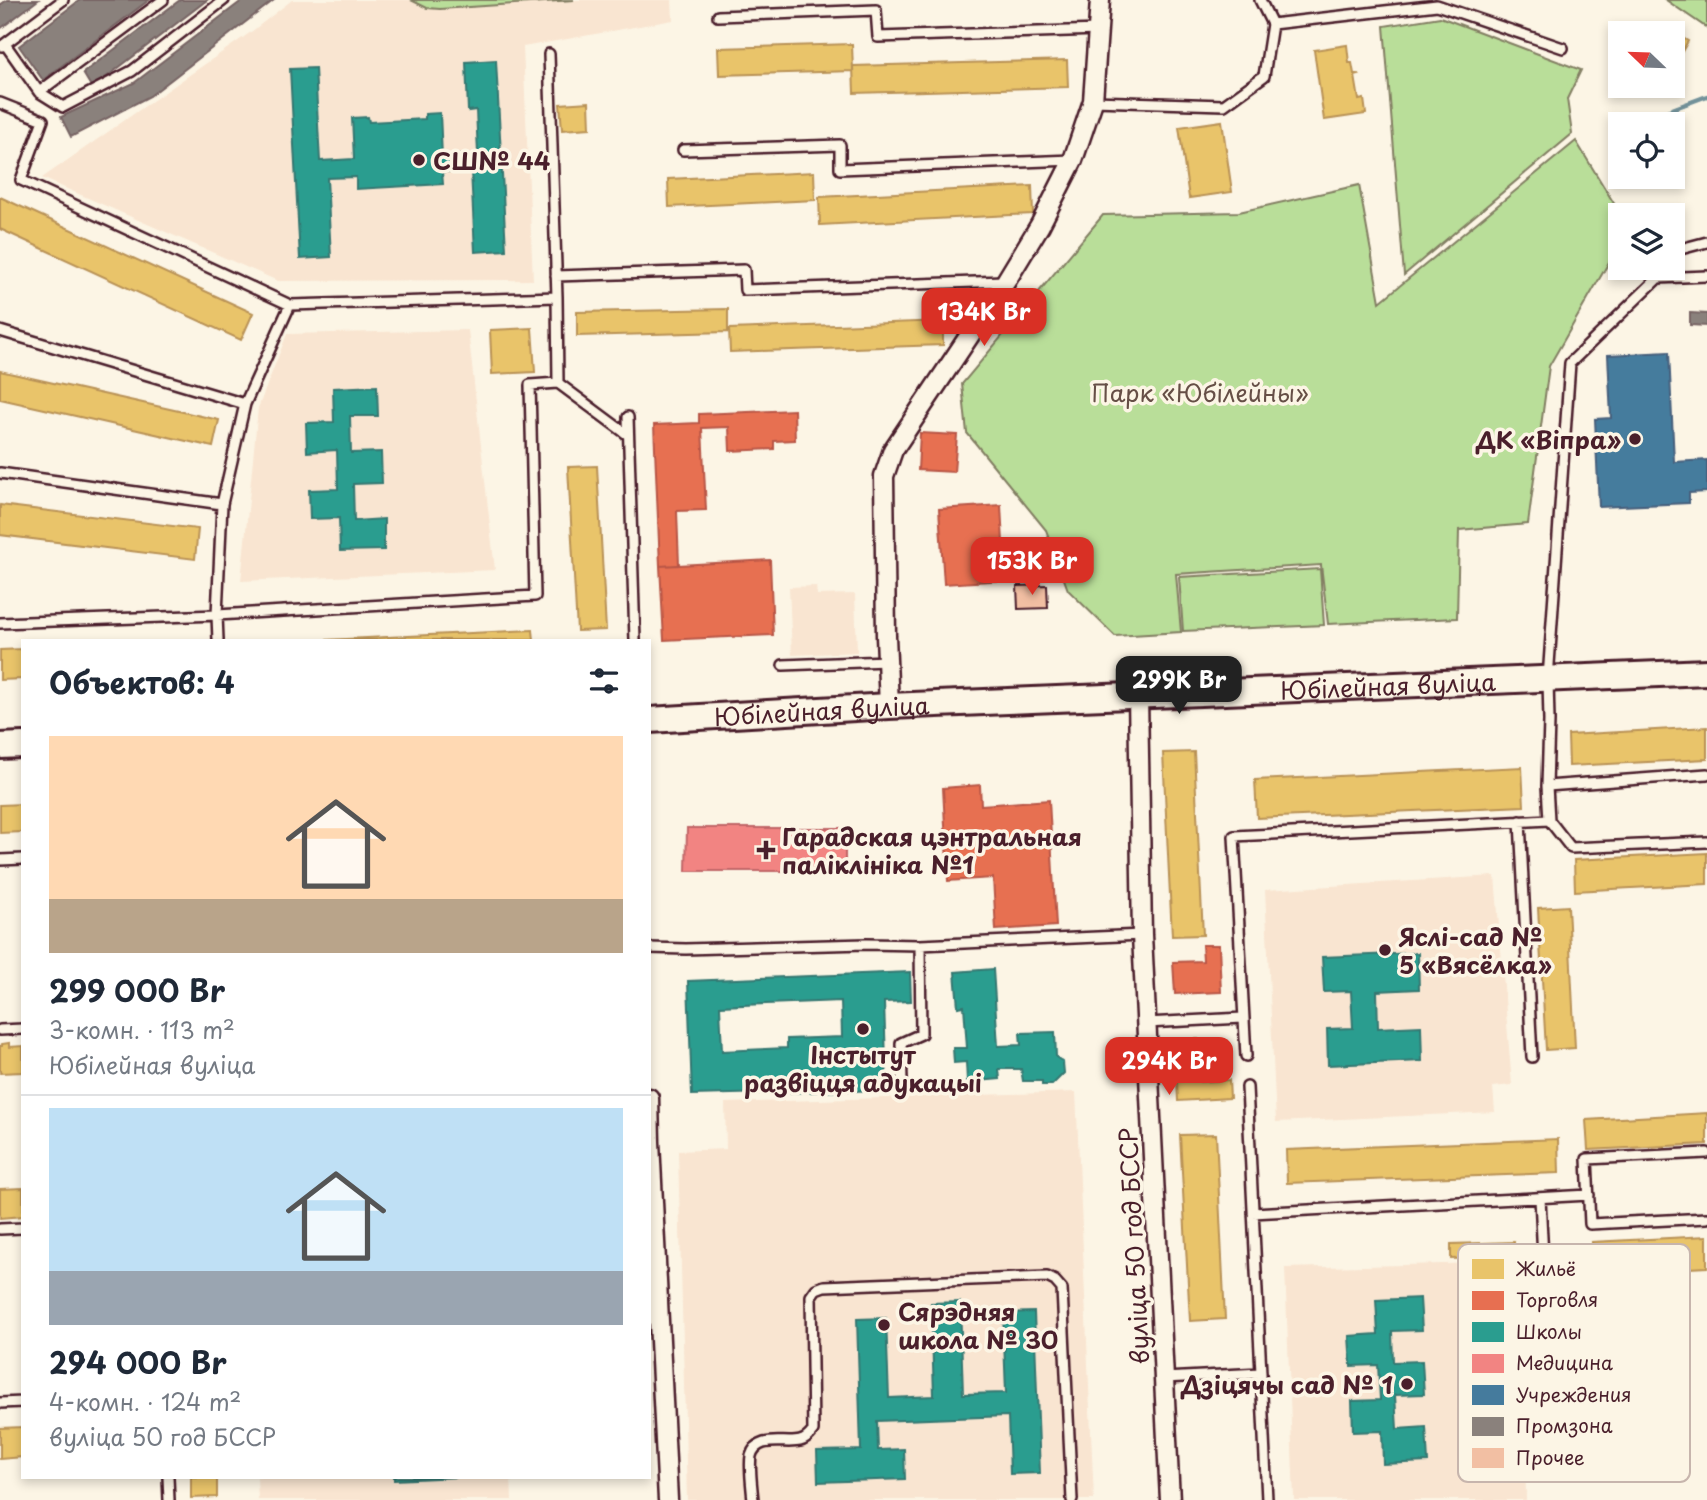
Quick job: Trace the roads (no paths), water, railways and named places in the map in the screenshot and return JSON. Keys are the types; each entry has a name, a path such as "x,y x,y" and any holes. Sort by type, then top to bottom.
{"main road":[{"name":"Юбілейная вуліца","path":"651,720 889,706 1707,672"},
{"path":"0,746 21,745"}],"street":[{"path":"889,706 884,476 893,450 1006,281 1040,225 1073,160 1093,101 1100,0"},
{"name":"вуліца 50 год БССР","path":"1138,695 1142,935 1170,1500"},
{"path":"651,1190 668,1500"}],"lane":[{"path":"63,0 2,45 39,92 62,107 132,71 224,0"},
{"path":"39,92 163,0"},
{"path":"1093,101 1224,105 1264,76 1272,24 1260,0"},
{"path":"1272,24 1437,5 1563,48"},
{"path":"718,16 876,10 877,37 1099,30"},
{"path":"549,54 558,383"},
{"path":"0,103 43,120 21,180 290,305 557,298"},
{"path":"683,149 839,145 840,169 1073,160"},
{"path":"1685,248 1707,242"},
{"path":"556,276 744,270 745,290 1006,281"},
{"path":"1685,277 1707,276"},
{"path":"1656,280 1570,363 1548,679 1549,820 1571,848 1707,842"},
{"path":"218,639 222,505 245,404 290,305"},
{"path":"0,331 245,404"},
{"path":"0,623 217,615 535,596 530,385 558,383 628,435"},
{"path":"628,417 635,639"},
{"path":"0,473 222,505"},
{"path":"783,665 887,661"},
{"path":"1547,786 1707,774"},
{"path":"1246,1056 1234,836 1549,820"},
{"path":"1520,821 1532,1057"},
{"path":"0,860 21,859"},
{"path":"651,948 920,945 1142,935"},
{"path":"902,1082 901,1043 921,1034 920,945"},
{"path":"1146,1023 1243,1018"},
{"path":"0,1030 21,1029"},
{"path":"1247,1087 1267,1500"},
{"path":"1707,1153 1587,1159 1590,1224 1707,1218"},
{"path":"1253,1213 1589,1195"},
{"path":"1540,1198 1542,1244"},
{"path":"0,1229 21,1228"},
{"path":"753,1500 751,1457 755,1448 764,1442 800,1441 813,1431 811,1296 816,1289 824,1286 1047,1277 1062,1289 1072,1500"},
{"path":"1164,1378 1261,1373"},
{"path":"0,1403 21,1402"},
{"path":"168,1479 169,1500"}],"waterway":[{"path":"1664,112 1707,96"}],"place":[{"name":"СШ№ 44","path":"419,160"},
{"name":"ДК «Віпра»","path":"1635,439"},
{"name":"Гарадская цэнтральная паліклініка №1","path":"766,850"},
{"name":"Яслі-сад № 5 «Вясёлка»","path":"1385,950"},
{"name":"Інстытут развіцця адукацыі","path":"863,1029"},
{"name":"Сярэдняя школа № 30","path":"884,1325"},
{"name":"Дзіцячы сад № 1","path":"1407,1384"}],"park label":[{"name":"Парк «Юбілейны»","path":"1200,392"}]}
